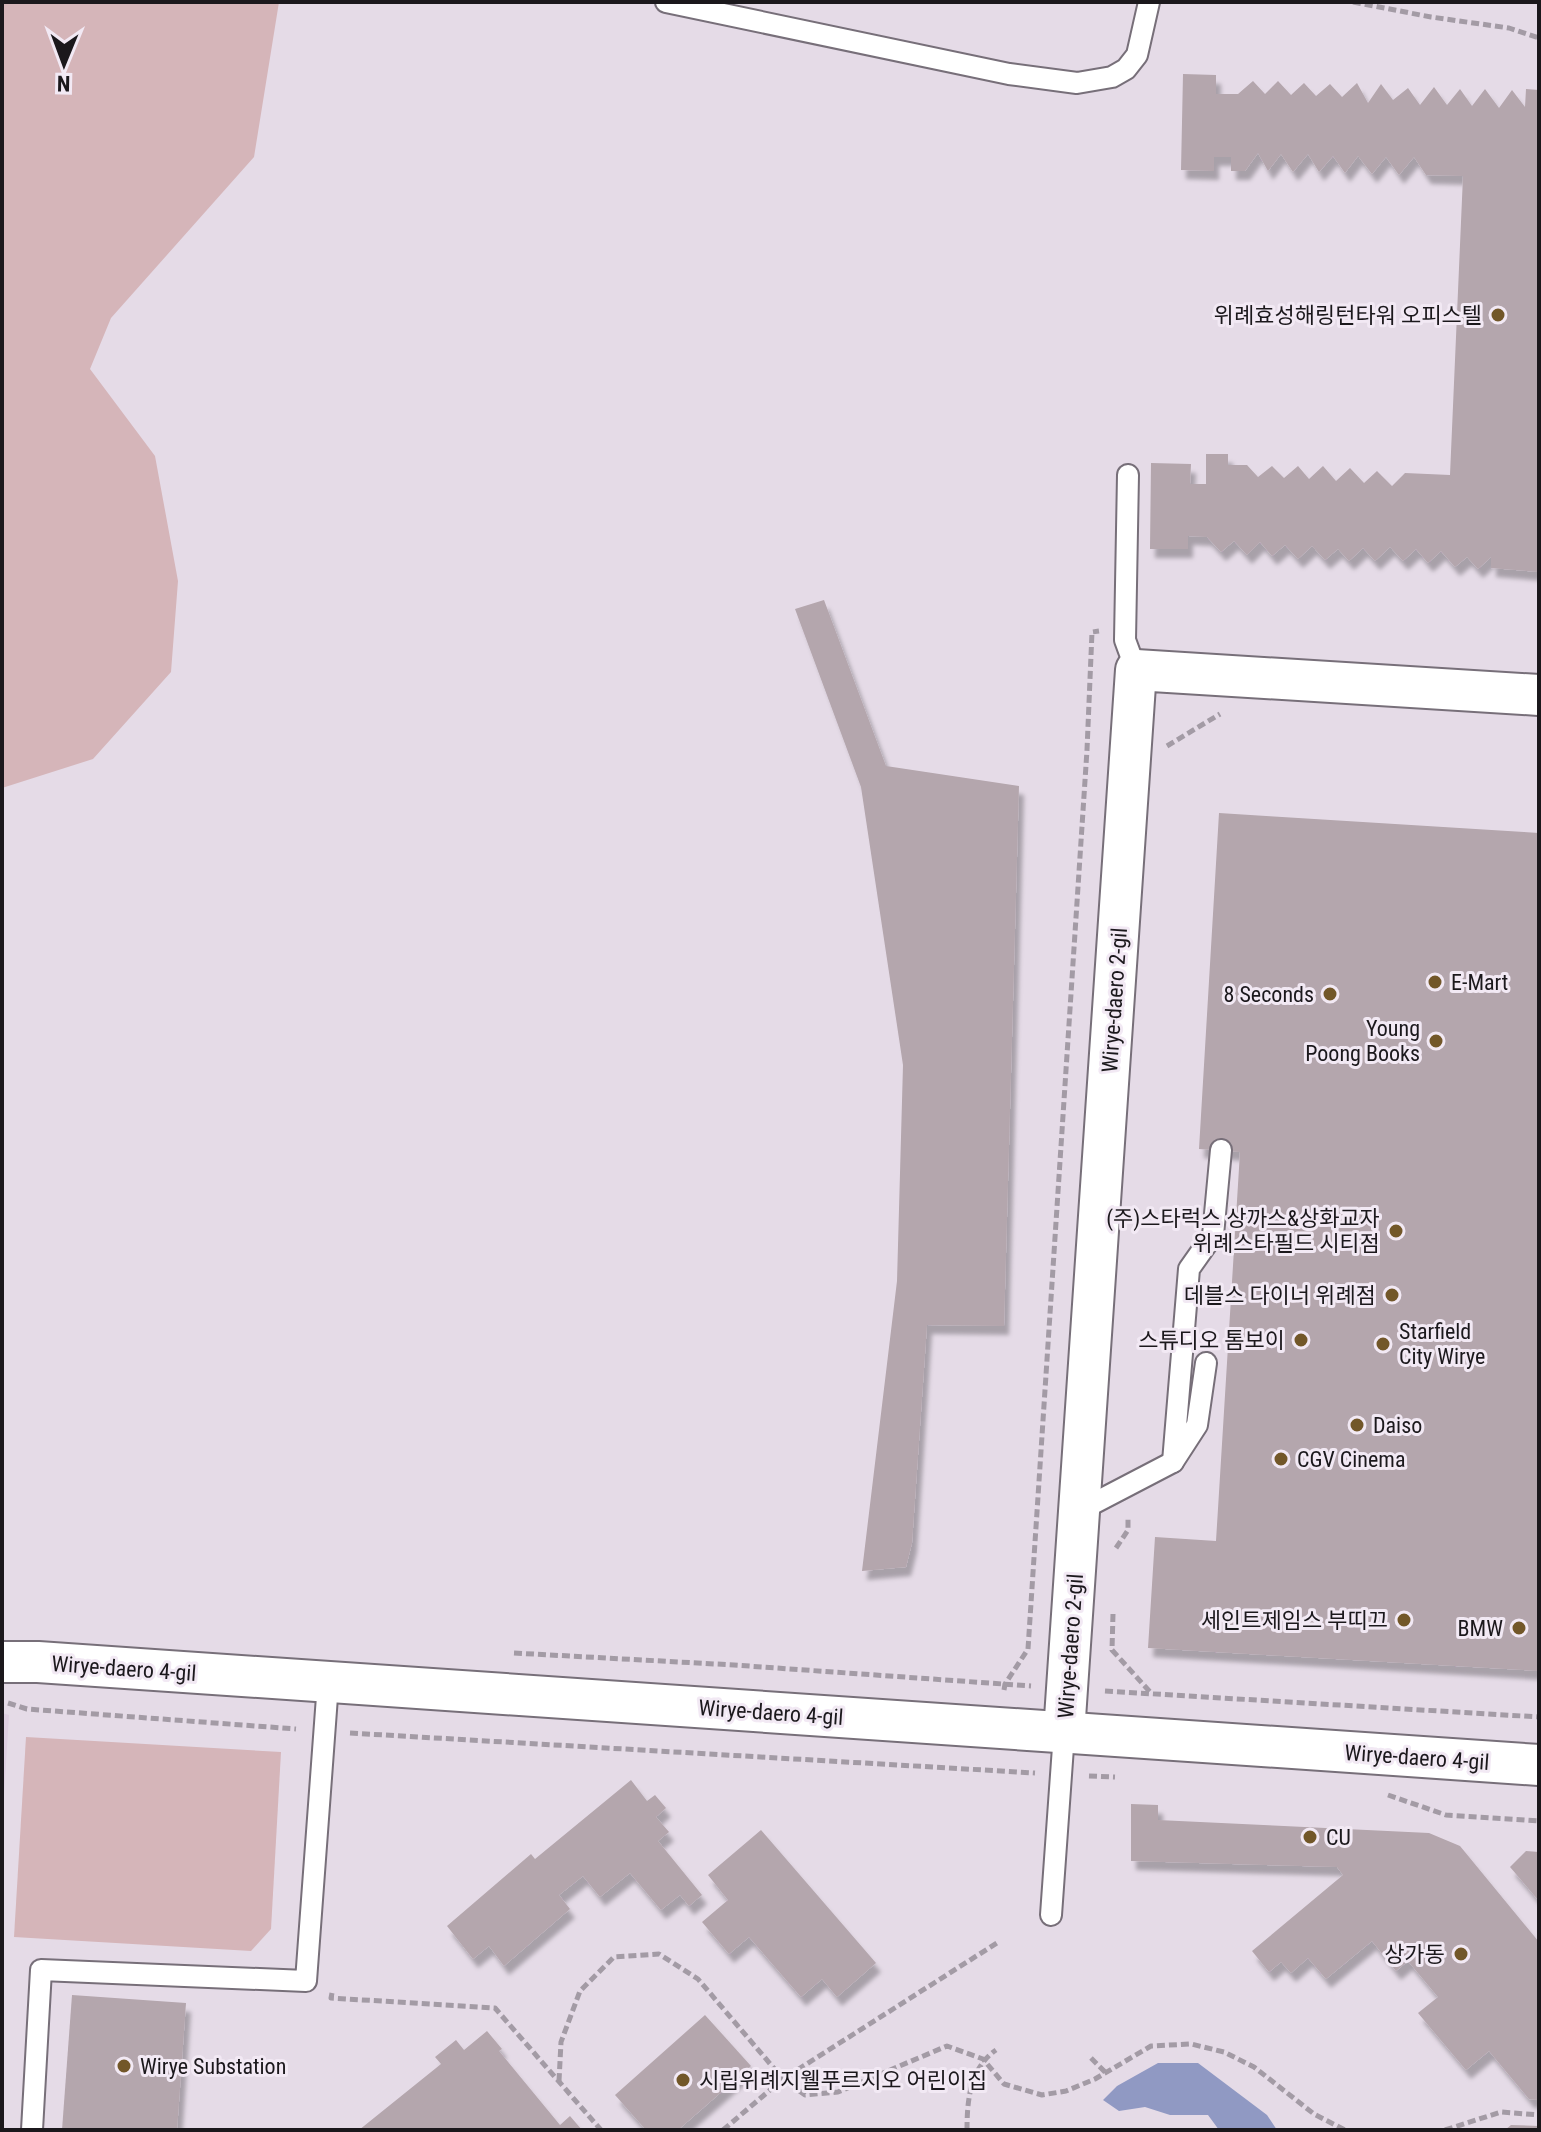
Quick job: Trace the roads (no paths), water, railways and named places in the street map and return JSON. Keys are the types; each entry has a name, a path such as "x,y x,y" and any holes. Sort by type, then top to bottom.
{"street":[{"path":"1136,670 1539,695"},
{"name":"Wirye-daero 2-gil","path":"1064,1733 1136,670"},
{"name":"Wirye-daero 4-gil","path":"2,1662 38,1662 1539,1765"}],"lane":[{"path":"666,2 1009,74 1077,83 1112,77 1126,69 1137,55 1149,2"},
{"path":"1128,475 1125,640 1136,670"},
{"path":"1173,1462 1189,1269 1213,1235 1221,1150"},
{"path":"1079,1511 1173,1462 1197,1425 1206,1363"},
{"path":"32,2130 41,1970 306,1981 328,1683"},
{"path":"1051,1915 1064,1733"}],"water":[{"path":"1158,2063 1198,2063 1267,2115 1277,2130 1219,2130 1208,2115 1170,2115 1145,2107 1119,2111 1103,2100 1117,2086"}],"place":[{"name":"위례효성해링턴타워 오피스텔","path":"1498,315"},
{"name":"E-Mart","path":"1435,982"},
{"name":"8 Seconds","path":"1330,994"},
{"name":"Young Poong Books","path":"1436,1041"},
{"name":"(주)스타럭스 상까스&상화교자 위례스타필드 시티점","path":"1396,1231"},
{"name":"데블스 다이너 위례점","path":"1392,1295"},
{"name":"스튜디오 톰보이","path":"1301,1340"},
{"name":"Starfield City Wirye","path":"1383,1344"},
{"name":"Daiso","path":"1357,1425"},
{"name":"CGV Cinema","path":"1281,1459"},
{"name":"세인트제임스 부띠끄","path":"1404,1620"},
{"name":"BMW","path":"1519,1628"},
{"name":"CU","path":"1310,1837"},
{"name":"상가동","path":"1461,1954"},
{"name":"Wirye Substation","path":"124,2066"},
{"name":"시립위례지웰푸르지오 어린이집","path":"683,2080"}]}
